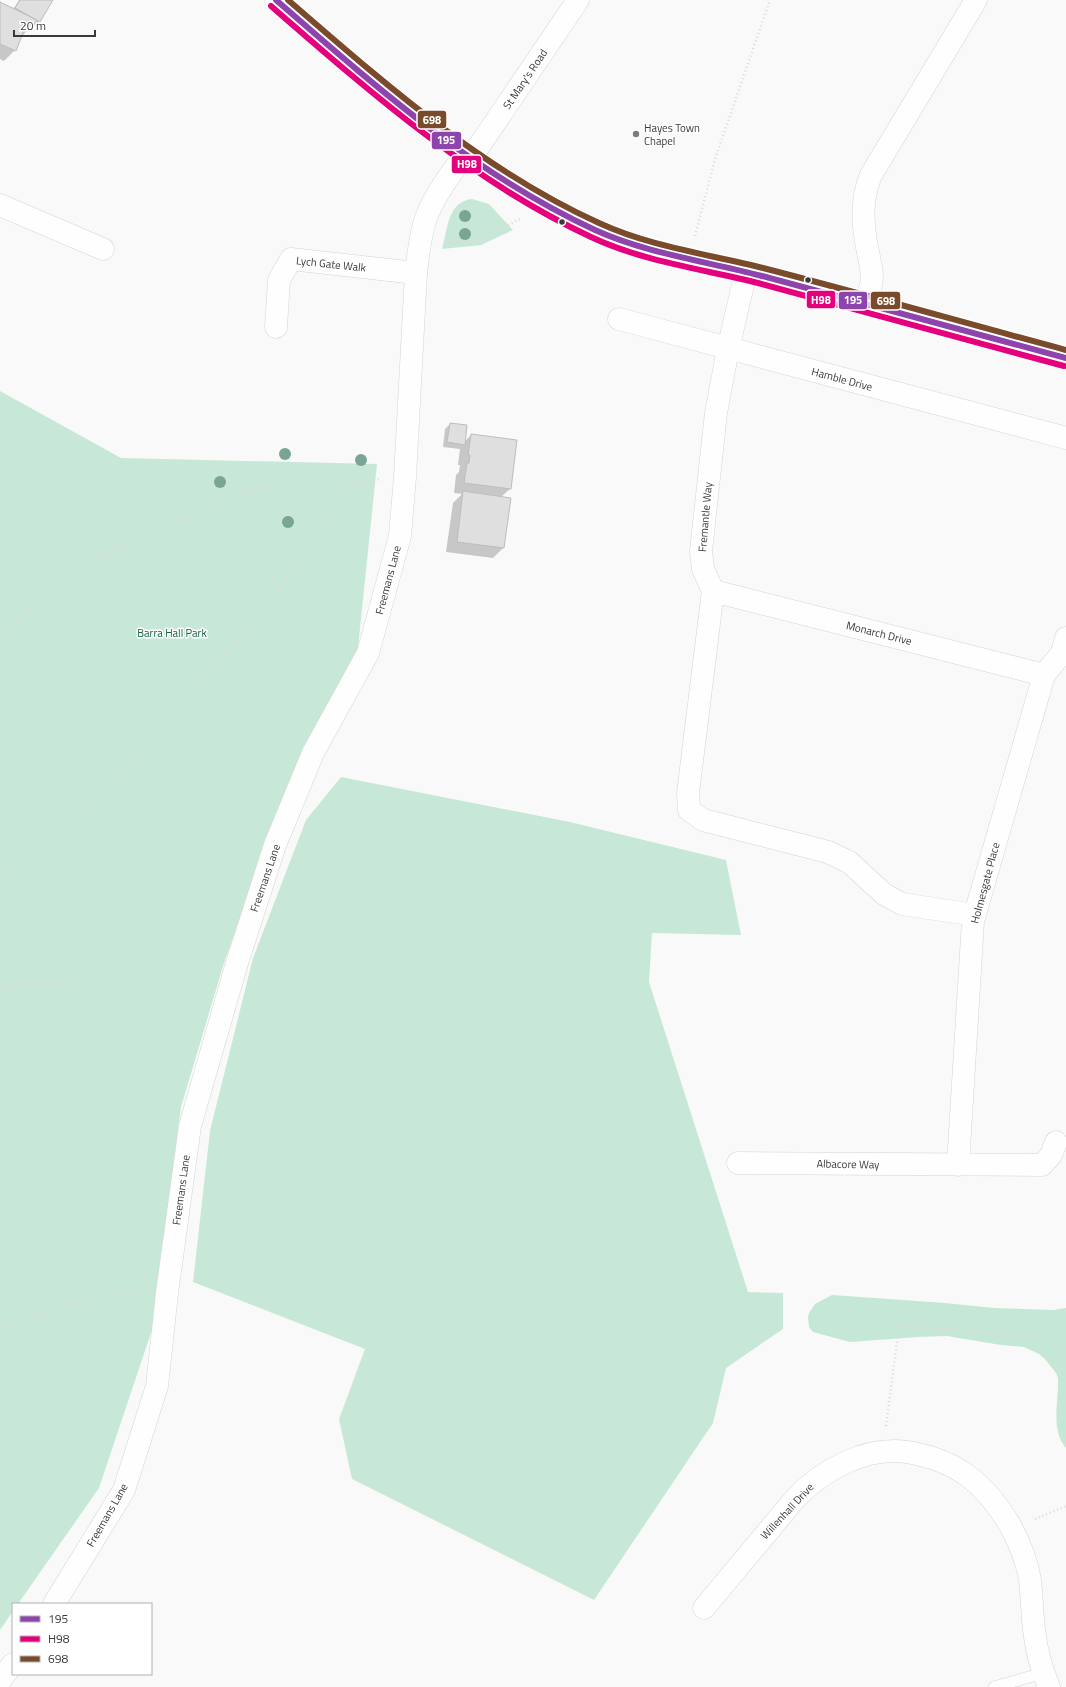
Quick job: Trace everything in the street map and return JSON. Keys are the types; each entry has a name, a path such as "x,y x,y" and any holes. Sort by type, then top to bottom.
{"street":[{"path":"276,0 417,120 468,156 545,206 597,231 633,245 866,303 1066,358"},
{"name":"St Mary's Road","path":"468,156 578,0"},
{"path":"866,303 872,275 864,228 864,196 867,184 871,174 976,0"},
{"name":"Freemans Lane","path":"55,1603 124,1490 157,1386 167,1294 190,1126 236,963 276,845 313,753 368,653 400,536 405,477 416,273 420,242 426,218 435,198 468,156"},
{"path":"0,206 103,249"},
{"name":"Lych Gate Walk","path":"276,326 280,280 291,259 416,273"},
{"name":"Fremantle Way","path":"746,272 728,349 716,413 700,551 703,569 712,591 688,793 689,810 702,820 828,852 849,862 884,894 902,904 975,915"},
{"name":"Hamble Drive","path":"619,319 1066,438"},
{"name":"Monarch Drive","path":"712,591 1044,675"},
{"name":"Holmesgate Place","path":"958,1165 973,921 1044,675 1065,648"},
{"name":"Albacore Way","path":"738,1163 1042,1165 1051,1155 1056,1142"},
{"name":"Willenhall Drive","path":"704,1608 804,1489 829,1471 857,1458 883,1452 920,1454 942,1461 966,1474 980,1484 992,1498 1012,1529 1025,1559 1030,1580 1034,1629 1046,1680"},
{"path":"0,1680 12,1665"}],"lane":[{"path":"994,1687 1046,1680"}],"path":[{"path":"689,258 715,159 770,0"},
{"path":"420,242 478,241 545,206"},
{"path":"0,635 22,619 48,582 83,564 230,497 289,482 351,485 376,479 405,477"},
{"path":"0,883 103,790 259,617 351,485"},
{"path":"0,988 195,964 236,963"},
{"path":"0,1328 79,1302 116,1292 167,1294"},
{"path":"883,1452 899,1326 1035,1336 1050,1340 1057,1347 1066,1369"},
{"path":"1012,1529 1066,1506"}],"green space":[{"path":"472,199 489,204 513,230 481,245 442,249 453,211 464,201"},
{"name":"Barra Hall Park","path":"0,391 121,458 377,464 358,648 287,786 224,963 181,1107 152,1330 99,1488 19,1603 12,1603 12,1612 0,1630"},
{"path":"341,777 570,822 726,860 741,935 652,933 649,982 748,1292 783,1293 783,1329 726,1368 713,1423 594,1600 352,1479 339,1419 365,1349 193,1282 210,1131 253,958 306,820"},
{"path":"832,1295 994,1308 1053,1310 1066,1308 1066,1448 1058,1432 1057,1424 1056,1414 1058,1378 1045,1359 1039,1354 1024,1347 1001,1345 947,1336 850,1342 813,1332 809,1327 809,1313 815,1304"}],"building":[{"path":"20,0 53,0 40,22 15,8"},
{"path":"0,2 37,20 34,24 22,24 23,33 16,51 0,44"},
{"path":"450,423 467,425 465,445 447,442"},
{"path":"471,434 517,440 511,489 464,483 467,463 469,463 470,455 468,455"},
{"path":"463,491 511,498 504,548 457,542"}],"transit line":[{"name":"195","path":"276,0 389,96 467,156 508,183 551,208 595,230 656,251 762,276 1066,358"},
{"name":"698","path":"288,0 398,93 474,151 556,202 599,223 659,244 763,268 1066,350"},
{"name":"H98","path":"271,6 384,102 463,162 547,215 591,237 611,246 653,259 758,283 1064,366"}],"place":[{"name":"Hayes Town Chapel","path":"636,134"}]}
